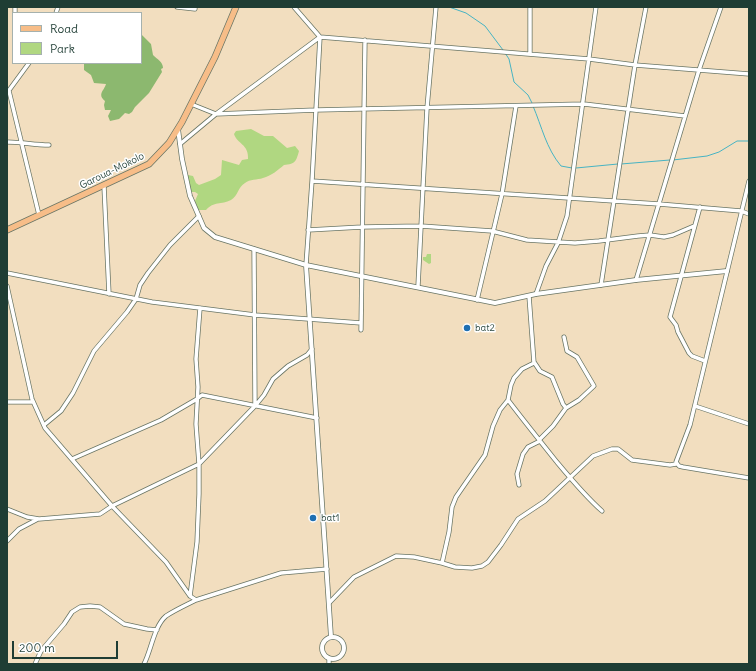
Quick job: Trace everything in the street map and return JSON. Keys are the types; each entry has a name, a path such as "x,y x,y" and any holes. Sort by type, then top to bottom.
{"main road":[{"name":"Garoua-Mokolo","path":"7,230 149,164 169,143 178,128 215,57 236,7"}],"street":[{"path":"177,7 195,9 195,7"},
{"path":"294,7 320,37 306,264 331,637"},
{"path":"418,286 427,108 436,7"},
{"path":"530,7 530,54"},
{"path":"536,294 546,266 558,243 567,216 584,104 588,59 596,7"},
{"path":"601,285 635,65 646,7"},
{"path":"636,280 698,70 721,7"},
{"path":"180,144 216,114 320,37 749,74"},
{"path":"361,330 365,40"},
{"path":"28,64 8,92 39,216"},
{"path":"191,104 216,114 316,110 584,104 685,116"},
{"path":"477,300 492,231 502,194 516,106"},
{"path":"178,128 182,160 190,196 204,228 215,237 306,264 495,303 536,294 636,280 727,271"},
{"path":"7,142 49,145"},
{"path":"312,181 700,207 741,211 749,214"},
{"path":"676,464 676,458 690,425 695,406 749,181"},
{"path":"104,186 109,294"},
{"path":"700,207 670,318 676,325 689,353 692,356 705,361"},
{"path":"44,425 61,410 74,393 94,351 136,299 140,285 151,268 170,245 199,216"},
{"path":"308,230 421,226 492,231 527,240 558,243 586,243 650,235 662,238 669,237 694,226"},
{"path":"254,249 255,406"},
{"path":"7,273 136,299 254,315 362,323"},
{"path":"7,286 33,402 44,425 112,506 166,562 190,596 196,600"},
{"path":"528,296 534,362 540,371 552,377 566,408"},
{"path":"190,596 197,542 199,464 196,424 196,359 200,308"},
{"path":"519,486 517,474 523,454 528,448 539,441 553,426 566,408 579,400 594,386 577,357 567,351 564,337"},
{"path":"7,509 27,517 39,518 100,514 112,506 199,464 255,406 264,395 273,379 288,366 307,355 312,349"},
{"path":"442,563 449,532 453,503 485,454 493,426 500,410 508,400 514,378 522,369 534,362"},
{"path":"72,459 161,420 202,395 317,418"},
{"path":"508,400 539,441 570,478 589,500 602,511"},
{"path":"7,402 33,402"},
{"path":"695,406 749,424"},
{"path":"329,603 354,576 396,556 414,557 464,568 478,567 485,564 501,545 518,519 545,501 593,456 614,448 621,450 632,460 670,465 676,464 683,467 749,478"},
{"path":"7,541 20,529 39,518"},
{"path":"144,664 157,630 165,617 196,600 282,572 327,569"},
{"path":"36,664 41,651 64,624 72,612 80,607 100,607 124,624 157,630"},
{"path":"331,637 338,637 341,640 344,652 338,658 329,658 325,656 322,648 325,640 331,637"},
{"path":"329,658 329,664"}],"green space":[{"path":"142,35 151,44 153,55 160,61 163,68 161,69 162,72 149,93 132,112 129,114 125,113 119,119 110,121 108,116 111,110 105,110 105,101 101,94 106,84 94,83 91,75 84,70 84,64 142,64"},
{"path":"251,129 264,136 273,136 287,148 295,146 299,151 296,160 291,164 284,165 269,176 247,182 231,200 212,205 206,210 198,210 195,201 198,194 191,192 188,175 193,176 196,183 199,185 221,175 222,160 239,165 242,160 248,159 247,150 234,134 236,131"},
{"path":"427,254 431,254 431,263 429,264 423,260 423,257 426,257"}],"waterway":[{"path":"449,7 466,13 485,26 503,50"},
{"path":"505,53 509,59 514,82 528,95 532,103"},
{"path":"533,106 548,145 556,159 561,166 572,168"},
{"path":"673,160 707,156 719,152 737,141 749,141"},
{"path":"621,164 670,160"},
{"path":"576,168 618,164"}],"place":[{"name":"bat2","path":"467,328"},
{"name":"bat1","path":"313,518"}]}
